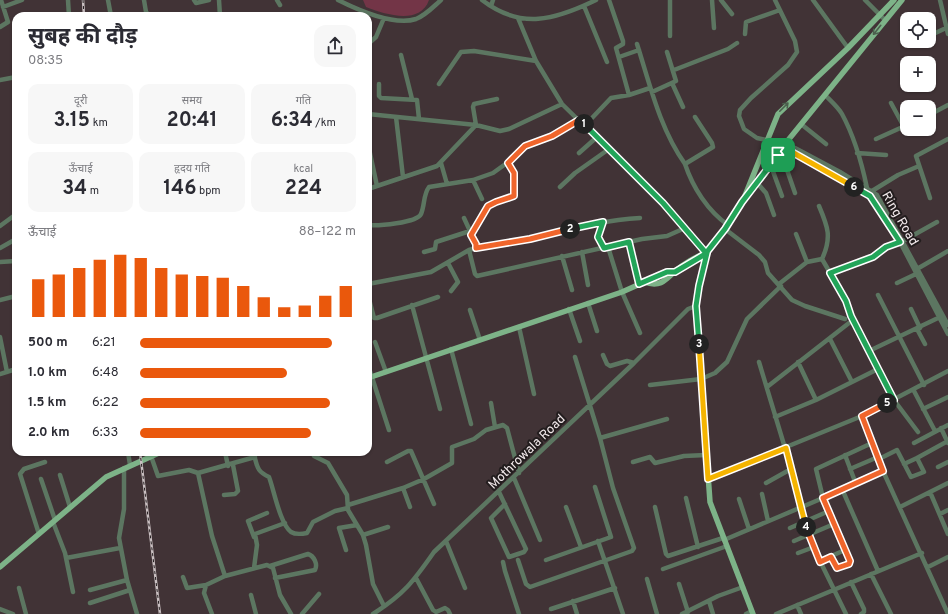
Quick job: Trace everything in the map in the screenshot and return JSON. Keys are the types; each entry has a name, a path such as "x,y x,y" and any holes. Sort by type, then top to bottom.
{"main road":[{"path":"642,283 657,284 665,282 675,272 706,253 727,227 742,202 775,119 782,109 848,48 894,0"},
{"path":"742,202 771,166 783,145 902,0"},
{"path":"706,253 696,306 710,502 752,613"},
{"path":"372,376 622,292 667,272 675,272"},
{"path":"0,567 106,477 151,456"}],"street":[{"path":"0,27 8,22 1,0"},
{"path":"3,7 22,0"},
{"path":"68,0 69,12"},
{"path":"108,0 110,12"},
{"path":"144,0 146,12"},
{"path":"194,0 196,3 210,0"},
{"path":"219,0 220,12"},
{"path":"276,0 280,5"},
{"path":"338,0 369,12"},
{"path":"372,13 384,18 407,21 425,14 441,0"},
{"path":"482,0 491,6 518,18 528,20 552,17 584,6 596,0"},
{"path":"491,6 493,0"},
{"path":"609,0 624,42 616,48 629,95"},
{"path":"670,0 670,36"},
{"path":"712,0 714,28"},
{"path":"721,0 732,14"},
{"path":"775,0 795,41 797,52 788,65 743,106 739,116 747,133 766,141 783,145"},
{"path":"813,0 848,48"},
{"path":"865,0 885,20"},
{"path":"940,0 948,34"},
{"path":"584,6 607,62"},
{"path":"745,34 746,22 780,10"},
{"path":"372,40 376,37 384,18"},
{"path":"518,18 536,61 562,104 663,203 706,253"},
{"path":"936,33 946,28"},
{"path":"674,70 728,49 737,43"},
{"path":"637,44 651,90 670,142 685,164 701,197 712,212 759,255 765,262 768,273 780,285 788,297 796,303 845,319 851,319"},
{"path":"619,57 639,50"},
{"path":"439,84 461,52 474,51 536,61"},
{"path":"592,118 611,98 651,90 672,83 677,79 666,52"},
{"path":"401,54 412,99"},
{"path":"0,80 12,78"},
{"path":"672,83 683,107"},
{"path":"379,84 379,96 381,98 412,99 418,102 419,119"},
{"path":"825,95 842,113 857,153 867,188"},
{"path":"476,125 473,106 497,99"},
{"path":"372,114 476,125 497,131 505,130 562,104"},
{"path":"891,104 900,118"},
{"path":"936,111 948,105"},
{"path":"396,117 403,178"},
{"path":"685,164 712,147 712,143 695,117"},
{"path":"372,225 390,225 420,216 426,191 429,187 473,180 489,175 508,163 525,146 552,136 579,120"},
{"path":"801,124 826,144"},
{"path":"372,188 433,168 441,163 476,125"},
{"path":"876,139 900,128"},
{"path":"579,152 597,137"},
{"path":"930,198 916,158 917,154 948,139"},
{"name":"Ring Road","path":"783,145 867,188 872,191 881,201 938,318 948,334"},
{"name":"Ring Road","path":"783,145 870,196 901,242"},
{"path":"560,187 575,173 609,149"},
{"path":"857,153 886,155"},
{"path":"778,155 786,167 795,193"},
{"path":"441,163 447,184"},
{"path":"424,252 435,249 436,242 471,233 488,206 514,196 514,173 508,163"},
{"path":"771,166 782,196"},
{"path":"872,191 898,175 919,166"},
{"path":"372,168 377,186"},
{"path":"473,180 482,199"},
{"path":"758,184 766,194 774,215"},
{"path":"819,206 827,226 829,239 822,259 846,301 851,319 894,400 918,432"},
{"path":"0,226 12,217"},
{"path":"464,218 476,244 476,248"},
{"path":"372,283 431,272 469,250 476,248 530,239 603,222 640,218"},
{"path":"603,222 598,237 606,247 622,292 640,334"},
{"path":"830,273 873,257 886,247 901,242 937,222"},
{"path":"469,250 475,274 477,276 562,256 629,242 667,236 685,228"},
{"path":"796,234 807,262"},
{"path":"0,248 12,240"},
{"path":"629,242 642,283"},
{"path":"897,283 948,251"},
{"path":"582,252 588,285"},
{"path":"562,256 572,290"},
{"path":"650,385 701,379 715,373 724,365 747,319 780,285 807,262 822,259"},
{"path":"0,262 12,261"},
{"path":"448,263 458,282 451,291"},
{"name":"Ring Road","path":"916,272 948,325"},
{"path":"878,295 924,385"},
{"path":"372,308 375,318 438,296"},
{"path":"0,300 12,297"},
{"path":"588,303 598,331"},
{"path":"412,305 440,409"},
{"name":"Mothrowala Road","path":"373,614 401,594 416,578 434,552 514,478 688,309 696,306"},
{"path":"569,309 580,341"},
{"path":"911,309 925,344"},
{"path":"470,310 480,340"},
{"path":"869,351 899,338 938,318"},
{"path":"767,387 830,339 851,319"},
{"path":"519,327 534,394"},
{"path":"0,337 7,372"},
{"path":"830,339 852,382"},
{"path":"375,342 386,372"},
{"path":"451,349 471,424"},
{"path":"603,355 607,364 610,366 628,361 634,363"},
{"path":"518,560 526,584 530,587 605,562 632,551 634,548 613,488 600,438 575,357"},
{"path":"759,362 775,417 786,448 804,522 820,562 846,614"},
{"path":"798,362 816,400"},
{"path":"775,417 816,400 878,369"},
{"path":"0,374 12,370"},
{"path":"708,479 862,416 914,391 948,371"},
{"path":"372,383 389,430"},
{"path":"914,391 935,431"},
{"path":"923,409 948,397"},
{"path":"491,403 495,427"},
{"path":"862,416 883,471 922,553 948,614"},
{"path":"600,438 667,419"},
{"path":"254,456 259,472 269,478 285,523 293,533 304,534 308,531 312,523 335,511 403,488 424,479 452,463 452,447 471,441 483,431 495,427 503,425 507,428 519,473"},
{"path":"914,443 948,425"},
{"path":"904,464 948,442 941,428"},
{"path":"831,557 837,568 848,565 850,561 823,498 817,468 872,443"},
{"path":"850,469 897,450 911,478 924,472 917,458"},
{"path":"387,462 408,451 411,451 434,504"},
{"path":"633,462 650,458 655,463 684,456 706,455"},
{"path":"128,456 124,509 119,538 127,580 137,614"},
{"path":"151,456 156,473 161,477 189,470 198,473 231,465 252,456"},
{"path":"224,496 235,494 238,491 231,465 227,456"},
{"path":"314,456 328,463 347,495 348,506 363,535 369,555 373,584 384,606"},
{"path":"845,456 856,484"},
{"path":"39,534 20,474 24,469 44,462"},
{"path":"938,467 948,462"},
{"path":"766,483 791,470"},
{"path":"655,507 667,555 672,556 749,529 856,484 883,471"},
{"path":"198,473 212,536 225,576"},
{"path":"60,475 70,507"},
{"path":"514,478 540,540"},
{"path":"41,479 66,558 73,592"},
{"path":"900,506 948,483"},
{"path":"546,560 609,538 612,534 595,487"},
{"path":"403,488 410,507"},
{"path":"842,489 878,571"},
{"path":"499,492 505,504 526,549 524,552 509,558 491,518 505,504"},
{"path":"930,492 948,534"},
{"path":"762,494 768,521"},
{"path":"686,498 698,547"},
{"path":"739,499 749,529"},
{"path":"566,507 581,547"},
{"path":"940,514 948,510"},
{"path":"790,528 829,511"},
{"path":"254,568 257,545 248,521 250,518 267,513"},
{"path":"255,537 258,532 285,523"},
{"path":"794,541 834,524"},
{"path":"346,550 339,528 357,525"},
{"path":"363,535 388,527"},
{"path":"446,541 465,588"},
{"path":"598,541 623,614"},
{"path":"663,569 726,546"},
{"path":"798,553 814,547"},
{"path":"66,558 120,548"},
{"path":"820,562 845,550"},
{"path":"776,614 922,553"},
{"path":"184,577 188,588 206,585 225,576 254,568 270,566 308,554 314,558 316,567 315,570 276,578"},
{"path":"928,567 948,557"},
{"path":"503,562 519,614"},
{"path":"270,566 276,578 280,595 291,614"},
{"path":"871,574 891,614"},
{"path":"416,578 433,610 436,612 447,609 450,614"},
{"path":"647,579 657,614"},
{"path":"90,590 127,580"},
{"path":"851,582 864,609 864,612 861,614"},
{"path":"679,584 688,612"},
{"path":"206,585 204,593 212,614"},
{"path":"682,614 695,611 709,601 743,587"},
{"path":"19,588 26,614"},
{"path":"550,609 615,588"},
{"path":"90,603 130,590"},
{"path":"302,614 319,594"},
{"path":"251,595 256,614"},
{"path":"709,601 713,614"},
{"path":"573,602 577,614"},
{"path":"797,605 801,614"},
{"path":"0,609 13,614"},
{"path":"746,614 752,613"}],"shaded area":[{"path":"363,0 429,0 424,8 418,13 401,16 382,13 366,7"}],"railway":[{"path":"83,0 84,12"},
{"path":"140,456 160,614"}],"route":[{"path":"579,120 605,144 663,203 706,253 778,155 783,147 870,196 900,242 886,247 873,257 830,273 846,301 851,316 894,400 862,416 883,471 823,498 850,561 848,565 838,568 831,557 820,562 804,522 786,448 708,479 696,306 707,253 675,272 667,272 639,284 629,242 604,248 599,242 598,234 603,222 530,239 476,248 476,244 471,235 488,206 514,196 514,173 513,169 508,163 525,146 552,136 579,120"}]}
